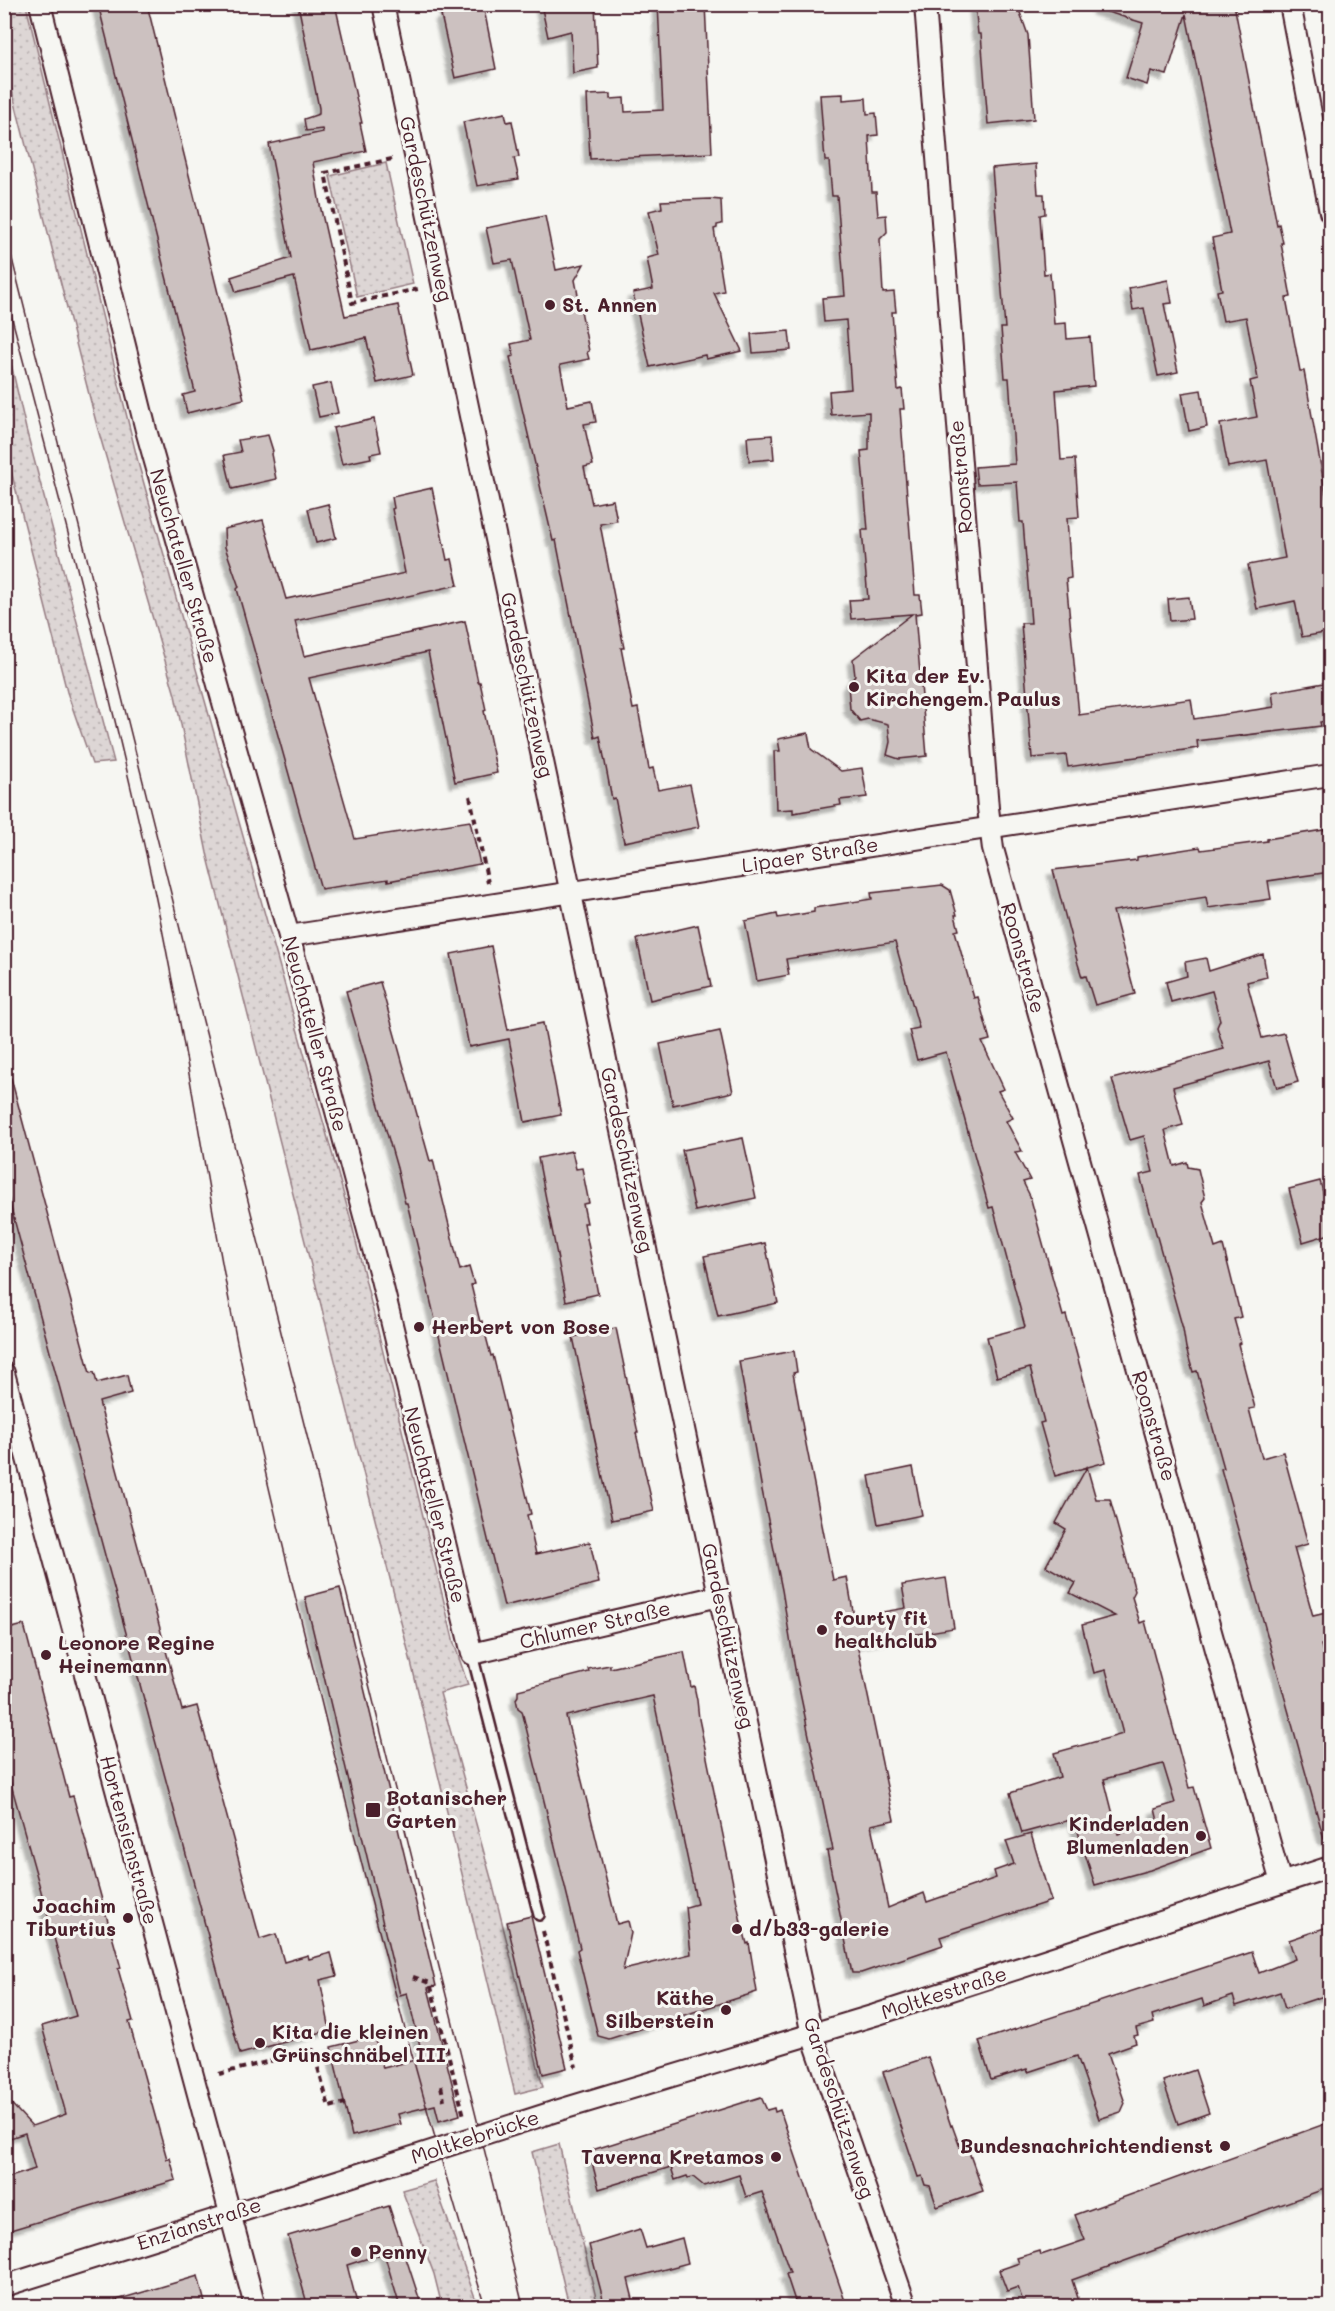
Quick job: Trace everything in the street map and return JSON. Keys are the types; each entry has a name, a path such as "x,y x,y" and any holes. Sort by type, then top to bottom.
{"street":[{"name":"Neuchateller Straße","path":"40,4 146,430 290,936 381,1279 472,1654"},
{"name":"Gardeschützenweg","path":"382,4 812,2035 906,2307"},
{"name":"Roonstraße","path":"925,4 990,828 1000,872 1281,1883"},
{"path":"1290,4 1330,212"},
{"name":"Lipaer Straße","path":"290,936 1330,776"},
{"name":"Hortensienstraße","path":"4,1373 8,1404 255,2307"},
{"name":"Chlumer Straße","path":"472,1654 719,1596"},
{"name":"Moltkestraße","path":"556,2111 812,2035 1330,1867"},
{"name":"Moltkebrücke","path":"394,2163 556,2111"},
{"name":"Enzianstraße","path":"4,2286 394,2163"}],"lane":[{"name":"Neuchateller Straße","path":"472,1654 539,1915"}],"path":[{"path":"392,159 325,173 352,303 418,289"},
{"path":"470,796 488,886"},
{"path":"539,1915 576,2067"},
{"path":"413,1977 430,1983 464,2116"},
{"path":"219,2074 313,2050 329,2107 345,2103"},
{"path":"441,2086 444,2100"}],"shaded area":[{"path":"4,5 26,5 139,466 350,1217 454,1643 468,1685 440,1693 492,1882 543,2087 515,2094 410,1658 207,853 175,695 97,426 5,63"},
{"path":"386,163 413,284 357,297 330,176"},
{"path":"4,333 26,429 114,762 92,764 67,692 5,447"},
{"path":"559,2144 598,2306 569,2306 532,2152"},
{"path":"434,2181 478,2306 442,2306 434,2274 402,2190"}],"building":[{"path":"98,4 147,4 244,399 187,413 183,395 195,392"},
{"path":"298,4 335,4 362,123 360,123 366,151 313,162 320,205 345,316 398,305 413,375 377,383 366,338 311,350 294,277 236,292 231,277 291,258 269,144 323,132 322,129 306,131 304,119 319,114 319,108"},
{"path":"444,4 483,4 496,69 455,78 441,15 446,14"},
{"path":"541,4 595,4 598,68 573,73 571,31 548,37"},
{"path":"658,4 705,4 712,153 590,159 587,95 611,94 611,99 624,98 625,112 663,110"},
{"path":"975,4 1017,4 1028,35 1034,119 988,124 981,34 978,34"},
{"path":"1099,4 1234,4 1277,225 1279,224 1283,243 1281,243 1291,297 1286,298 1300,371 1304,371 1330,518 1330,632 1302,637 1295,601 1257,609 1248,565 1285,558 1267,460 1228,467 1220,424 1257,417 1250,381 1258,379 1246,317 1223,321 1217,291 1222,290 1212,238 1230,234 1186,14 1167,75 1151,71 1147,85 1126,78 1143,23 1098,9"},
{"path":"843,94 843,100 866,98 867,114 876,113 878,135 869,136 872,192 876,192 878,216 886,215 887,232 880,239 883,293 894,292 896,312 892,312 898,390 902,389 904,409 900,409 915,595 920,595 922,613 915,614 927,756 899,759 887,755 890,742 888,724 868,719 860,721 850,709 848,685 855,676 853,659 912,614 851,619 849,600 868,599 862,530 868,530 861,451 869,450 869,412 831,415 829,391 851,389 846,320 824,322 822,298 845,296 837,196 832,196 829,161 825,161 820,95"},
{"path":"505,113 507,122 512,121 519,157 514,158 519,179 477,186 463,122"},
{"path":"1036,164 1038,194 1044,194 1045,214 1040,215 1044,274 1050,273 1054,324 1066,323 1067,339 1090,337 1094,386 1056,390 1061,460 1075,459 1079,517 1067,518 1071,578 1066,579 1079,715 1191,699 1194,719 1274,707 1272,692 1330,682 1330,720 1320,722 1321,726 1197,741 1198,748 1068,767 1066,755 1032,758 1021,623 1031,623 1023,522 1020,522 1017,482 977,484 975,467 1015,464 1009,378 1005,378 1001,328 1005,328 992,168"},
{"path":"721,200 722,224 717,225 714,229 724,291 714,293 742,351 706,359 705,355 650,367 633,293 653,289 647,258 659,255 649,211 662,208 661,201"},
{"path":"545,216 556,270 584,264 575,280 589,359 560,365 568,406 592,401 596,422 584,424 593,465 584,467 592,504 613,500 617,521 600,524 624,648 621,648 633,709 638,708 649,769 653,768 658,790 690,784 699,827 624,842 615,798 612,799 600,736 595,738 556,540 553,541 510,357 514,356 511,344 530,340 520,293 512,260 494,263 486,228"},
{"path":"1168,280 1172,303 1164,304 1178,372 1158,376 1144,308 1133,310 1129,288"},
{"path":"789,331 791,350 753,353 751,334"},
{"path":"331,383 338,413 319,417 312,387"},
{"path":"1201,390 1207,427 1189,431 1182,393"},
{"path":"374,419 381,452 370,454 371,458 342,464 333,428"},
{"path":"268,435 273,451 271,454 276,479 232,489 224,455 241,452 238,440"},
{"path":"772,435 774,459 749,461 747,437"},
{"path":"432,488 447,560 452,559 458,585 295,621 304,656 465,621 486,710 484,711 497,773 455,782 428,652 309,678 355,839 470,821 480,864 388,881 388,879 321,889 237,589 239,587 225,547 224,529 263,520 286,599 405,573 392,509 394,508 392,497"},
{"path":"328,504 336,538 316,543 308,509"},
{"path":"1189,597 1192,619 1170,621 1168,599"},
{"path":"808,733 811,749 841,771 862,768 867,797 840,800 841,805 793,813 793,809 776,810 774,751 780,751 778,739"},
{"path":"1330,829 1330,872 1268,881 1271,899 1208,908 1206,897 1113,911 1135,994 1095,1005 1086,976 1082,977 1053,870 1137,860 1137,857 1200,847 1201,850 1267,841 1267,839"},
{"path":"942,885 950,890 959,930 955,931 974,998 978,997 990,1040 982,1042 1004,1089 998,1091 1013,1118 1006,1121 1022,1151 1015,1152 1030,1180 1023,1182 1030,1196 1063,1316 1066,1315 1106,1462 1055,1476 1040,1423 1044,1422 1030,1368 997,1377 987,1337 1025,1327 993,1207 989,1208 946,1052 917,1060 909,1030 919,1028 895,942 786,959 789,975 757,981 745,921 777,914 778,918 814,912 814,908 872,899 871,893"},
{"path":"698,925 711,986 650,1000 637,939"},
{"path":"491,946 508,1030 543,1023 561,1115 525,1122 509,1039 469,1047 451,954"},
{"path":"1263,954 1267,977 1247,982 1262,1038 1284,1033 1298,1082 1277,1088 1269,1061 1173,1087 1183,1125 1165,1130 1174,1166 1187,1162 1188,1167 1198,1169 1205,1198 1202,1202 1215,1248 1223,1245 1241,1317 1234,1319 1241,1343 1238,1344 1255,1408 1249,1409 1262,1458 1283,1452 1308,1544 1294,1548 1313,1616 1330,1612 1330,1642 1321,1645 1330,1680 1330,1839 1324,1839 1221,1469 1224,1468 1197,1371 1193,1372 1186,1348 1183,1329 1143,1187 1140,1175 1153,1172 1144,1136 1130,1140 1112,1079 1224,1049 1217,1027 1220,1020 1212,991 1171,1002 1166,982 1187,976 1185,962 1206,958 1209,971"},
{"path":"380,982 430,1161 433,1160 460,1270 469,1267 474,1284 471,1285 480,1322 482,1321 491,1356 493,1355 531,1514 527,1515 536,1554 590,1542 599,1583 504,1606 407,1203 405,1203 346,991"},
{"path":"720,1031 733,1092 673,1105 660,1044"},
{"path":"11,1078 90,1373 94,1372 97,1383 127,1375 131,1393 99,1402 182,1710 197,1706 260,1939 276,1934 284,1962 308,1955 309,1959 331,1953 337,1976 320,1980 330,2030 240,2054 4,1182 4,1079"},
{"path":"743,1138 756,1198 695,1211 682,1150"},
{"path":"572,1151 576,1169 582,1168 589,1203 583,1204 587,1223 584,1223 598,1294 566,1301 538,1158"},
{"path":"1320,1181 1330,1218 1330,1234 1303,1242 1289,1189"},
{"path":"765,1243 778,1303 718,1316 704,1256"},
{"path":"616,1328 654,1511 612,1520 573,1337"},
{"path":"794,1351 797,1372 793,1373 833,1580 847,1577 854,1617 906,1608 902,1585 946,1578 954,1628 857,1644 894,1820 871,1825 888,1908 924,1893 927,1902 996,1878 994,1871 1014,1864 1006,1841 1031,1834 1051,1901 940,1937 943,1945 861,1973 852,1973 827,1851 833,1850 795,1669 739,1361"},
{"path":"913,1467 922,1515 878,1524 869,1476"},
{"path":"1087,1467 1096,1499 1110,1499 1135,1591 1132,1597 1140,1623 1145,1621 1189,1788 1194,1787 1211,1848 1150,1870 1095,1885 1074,1819 1022,1833 1010,1793 1060,1777 1054,1753 1123,1734 1106,1670 1094,1673 1082,1625 1115,1616 1070,1593 1076,1583 1046,1566 1066,1529 1056,1523","holes":["1163,1764 1175,1803 1155,1809 1158,1821 1118,1834 1104,1779"]},
{"path":"340,1588 436,1986 428,1988 460,2115 439,2121 435,2105 398,2114 401,2124 352,2136 331,2047 375,2036 383,2068 423,2058 407,1993 400,1995 305,1597"},
{"path":"24,1625 69,1797 73,1796 121,1968 118,1969 133,2021 129,2022 167,2159 170,2158 176,2180 4,2232 4,2179 35,2169 25,2133 4,2140 4,2096 32,2126 66,2114 42,2026 76,2016 9,1777 4,1778 4,1630"},
{"path":"684,1652 691,1687 694,1686 743,1932 747,1944 749,1943 757,1992 609,2039 598,2036 577,1950 580,1948 522,1711 518,1708 516,1699 518,1690 589,1672 588,1669 610,1665 610,1668","holes":["653,1696 697,1904 686,1907 691,1954 623,1970 631,1933 628,1921 617,1924 566,1716"]},
{"path":"531,1916 567,2068 543,2074 507,1922"},
{"path":"1330,1926 1330,1994 1285,2009 1280,1992 1236,2006 1233,1996 1204,2006 1202,1999 1152,2015 1154,2023 1136,2028 1138,2035 1134,2036 1136,2043 1108,2053 1125,2103 1121,2112 1099,2119 1077,2056 1028,2072 1027,2069 991,2080 979,2041 1252,1952 1259,1973 1295,1959 1289,1940"},
{"path":"928,2057 951,2126 961,2150 969,2152 983,2191 937,2207 930,2186 925,2185 922,2176 918,2177 883,2072"},
{"path":"1195,2070 1209,2113 1178,2124 1163,2081"},
{"path":"761,2097 767,2110 774,2108 775,2112 780,2110 847,2307 797,2307 786,2274 790,2273 762,2192 746,2197 739,2175 704,2186 693,2177 688,2178 687,2176 675,2180 671,2167 599,2189 589,2151"},
{"path":"1330,2122 1330,2187 1072,2280 1081,2307 1025,2307 1018,2287 1007,2291 999,2270 1019,2263 1017,2258 1040,2251 1041,2255 1085,2240 1075,2215"},
{"path":"389,2206 422,2307 400,2307 384,2253 347,2265 358,2307 308,2307 288,2236"},
{"path":"640,2229 646,2248 682,2238 688,2263 628,2279 635,2307 605,2307 589,2245"},
{"path":"198,2276 206,2307 114,2307 113,2301"}],"tram line":[{"path":"4,227 201,1006 523,2306"},
{"path":"4,288 100,660 153,885 228,1298 269,1491 380,1936 441,2159 485,2306"}],"place":[{"name":"St. Annen","path":"550,305"},
{"name":"Kita der Ev. Kirchengem. Paulus","path":"854,687"},
{"name":"Herbert von Bose","path":"419,1327"},
{"name":"fourty fit healthclub","path":"822,1630"},
{"name":"Leonore Regine Heinemann","path":"46,1655"},
{"name":"Botanischer Garten","path":"373,1810"},
{"name":"Kinderladen Blumenladen","path":"1201,1836"},
{"name":"Joachim Tiburtius","path":"128,1918"},
{"name":"d/b33-galerie","path":"737,1929"},
{"name":"Käthe Silberstein","path":"726,2010"},
{"name":"Kita die kleinen Grünschnäbel III","path":"260,2043"},
{"name":"Bundesnachrichtendienst","path":"1225,2146"},
{"name":"Taverna Kretamos","path":"776,2157"},
{"name":"Penny","path":"356,2252"}]}
